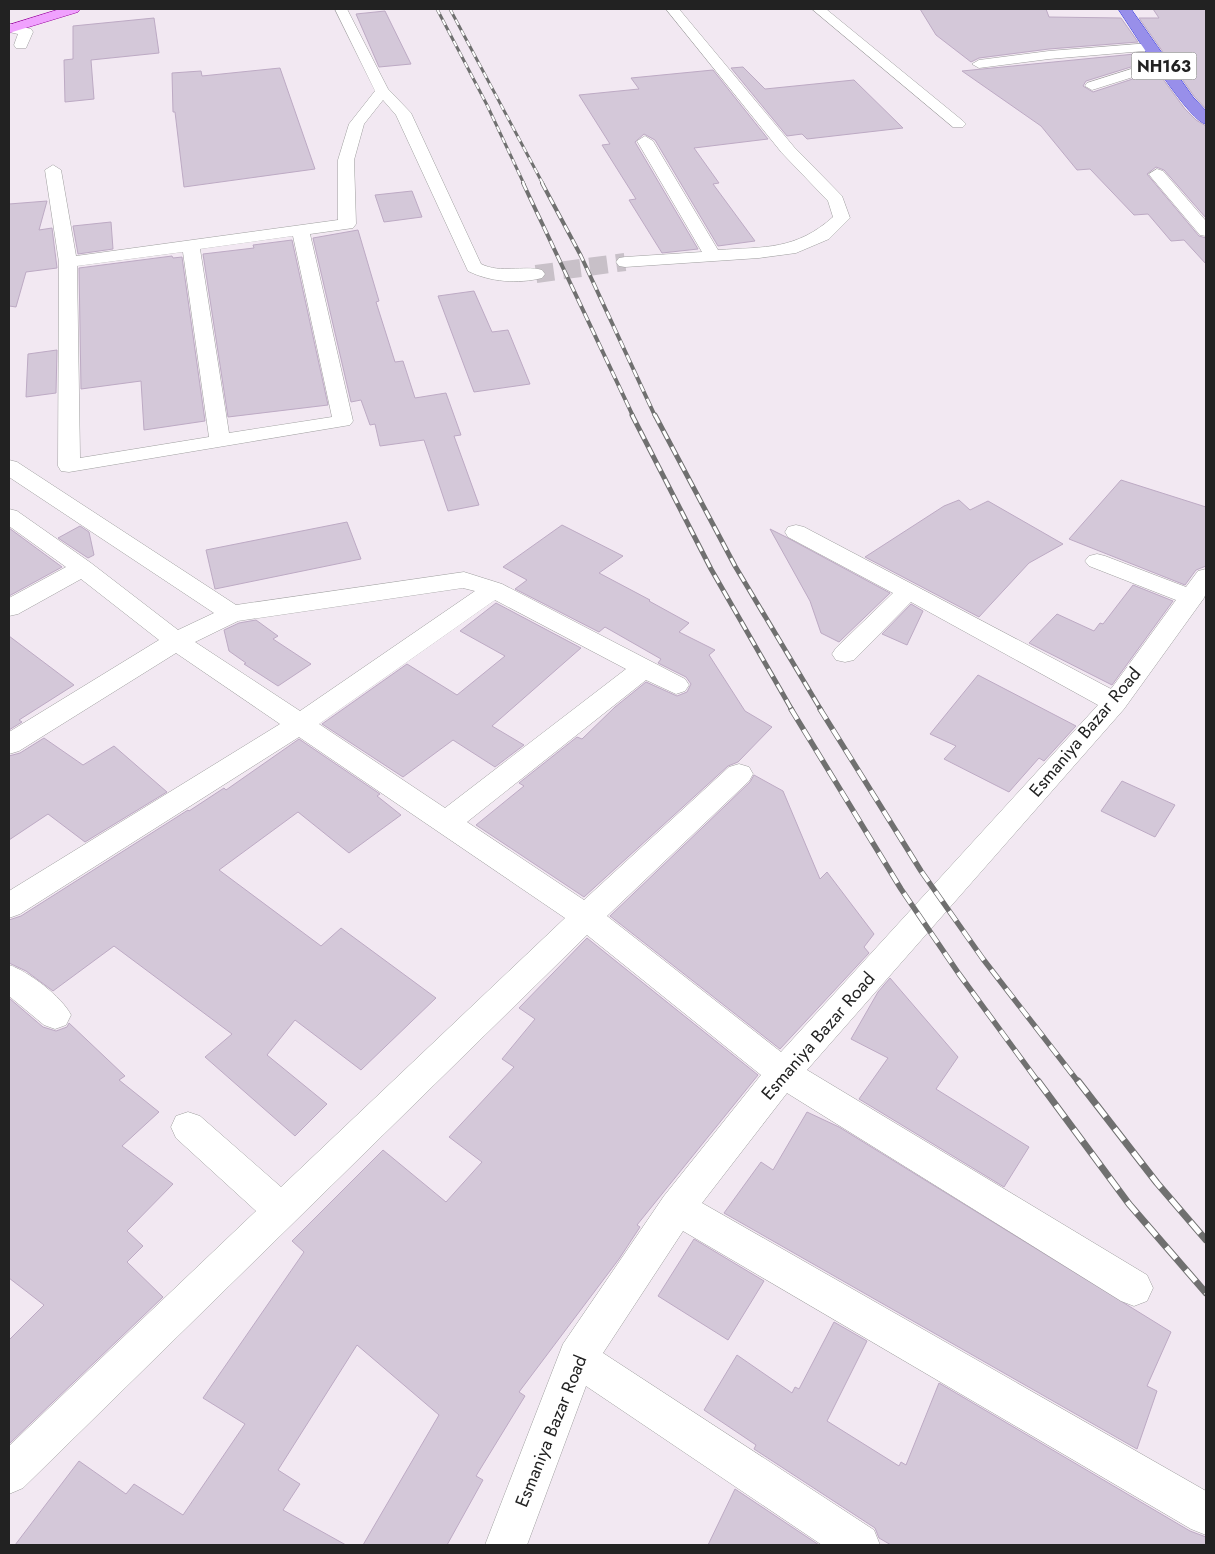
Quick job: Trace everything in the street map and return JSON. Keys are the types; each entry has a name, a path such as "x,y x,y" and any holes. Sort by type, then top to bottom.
{"highway":[{"name":"NH163","path":"1124,9 1188,100 1206,120"}],"main road":[{"path":"10,26 53,9"},
{"path":"10,26 74,9"}],"street":[{"path":"341,9 382,91 403,113 474,267 484,273 500,276 536,274"},
{"path":"625,262 796,248 823,236 842,218 836,200 788,150 672,9"},
{"path":"818,9 958,124"},
{"path":"10,26 26,32 21,45"},
{"path":"979,64 1049,55 1151,47"},
{"path":"1092,86 1162,63"},
{"path":"68,262 191,247 347,224 346,160 357,124 382,91"},
{"path":"645,141 713,256"},
{"path":"52,170 68,262 69,466 343,421 301,232"},
{"path":"1157,174 1206,231"},
{"path":"191,247 220,441"},
{"path":"9,466 232,614"},
{"path":"9,494 34,482"},
{"path":"9,516 83,568 176,641 586,917 783,1073 1134,1288"},
{"path":"796,532 1115,703"},
{"path":"1097,561 1199,587"},
{"path":"9,608 83,568"},
{"path":"9,744 176,641 232,614 464,580 494,589 676,684"},
{"name":"Esmaniya Bazar Road","path":"506,1545 577,1358 677,1208 783,1073 1115,703 1199,587"},
{"path":"9,906 300,724 494,589"},
{"path":"845,654 909,591"},
{"path":"446,823 644,668"},
{"path":"9,1474 586,917 739,774"},
{"path":"9,978 55,1015"},
{"path":"188,1127 282,1211"},
{"path":"677,1208 1206,1514"},
{"path":"577,1358 859,1545"}],"building":[{"path":"920,9 1046,9 1049,17 1121,18 1138,42 1049,49 979,58 971,62 936,35"},
{"path":"1153,9 1206,9 1206,109 1194,96 1139,18 1159,18"},
{"path":"385,11 411,64 379,67 356,14"},
{"path":"154,18 159,53 91,60 94,99 65,102 64,60 73,59 73,26"},
{"path":"1145,53 1150,61 1086,81 1083,86 1093,92 1157,71 1185,109 1196,120 1206,126 1206,218 1164,170 1156,167 1147,174 1199,236 1206,238 1206,264 1184,240 1171,241 1148,214 1134,215 1090,169 1077,170 1041,126 962,71"},
{"path":"743,67 765,89 854,80 903,128 807,139 802,134 787,136 731,68"},
{"path":"280,68 315,169 184,187 175,112 173,112 172,73 201,71 202,76"},
{"path":"713,70 768,139 694,148 719,183 713,184 755,241 718,246 655,140 644,134 635,142 698,249 662,253 629,200 636,199 602,145 610,144 579,95 639,89 631,78"},
{"path":"412,191 422,217 384,222 375,195"},
{"path":"47,201 39,230 52,228 57,268 26,272 16,307 9,306 9,204"},
{"path":"111,222 113,249 78,254 73,226"},
{"path":"358,230 379,301 376,302 395,362 403,361 415,398 446,393 461,435 454,436 479,505 448,511 424,440 380,446 375,424 370,425 361,400 351,402 313,238"},
{"path":"292,240 328,405 228,417 203,254 254,248 253,245"},
{"path":"172,256 173,258 182,257 205,421 144,430 141,381 81,389 79,268"},
{"path":"474,291 492,332 508,330 530,384 474,392 438,296"},
{"path":"57,350 56,393 26,397 28,354"},
{"path":"1121,480 1206,507 1206,566 1196,570 1185,585 1069,539"},
{"path":"959,500 970,510 988,501 1063,544 1029,563 979,617 865,557 944,506"},
{"path":"347,522 361,559 215,589 206,550"},
{"path":"562,525 623,556 599,573 689,623 679,632 715,650 709,655 745,711 772,727 738,762 728,766 584,897 476,825 524,786 519,783 577,737 582,739 615,707 646,682 677,696 687,692 691,684 686,677 658,663 661,659 605,627 599,632 515,589 527,580 503,567"},
{"path":"80,526 89,532 94,555 88,558 58,538"},
{"path":"9,528 62,567 9,596"},
{"path":"770,529 890,593 839,642 821,633 810,601"},
{"path":"1133,585 1173,601 1112,685 1029,643 1057,614 1094,631 1100,623 1103,624"},
{"path":"496,603 581,648 492,726 524,745 495,767 453,740 403,777 322,724 407,664 457,695 505,656 460,631"},
{"path":"911,604 923,611 907,645 882,634"},
{"path":"256,620 278,636 273,639 311,664 278,686 244,664 246,663 229,651 224,630 239,623"},
{"path":"9,636 74,685 19,720 22,722 9,730"},
{"path":"978,675 1076,726 1044,761 1039,758 1009,792 944,759 956,746 930,734"},
{"path":"44,738 83,765 114,746 167,792 85,842 48,814 9,840 9,756 20,753"},
{"path":"299,739 380,794 377,796 401,815 349,853 298,812 219,870 321,946 341,928 436,998 361,1070 295,1020 267,1055 327,1104 295,1136 205,1057 232,1034 114,946 53,991 26,971 9,963 9,920 21,916 224,788 226,790"},
{"path":"754,775 783,791 820,879 827,872 874,934 864,947 869,953 780,1049 610,916 750,782"},
{"path":"1122,781 1175,805 1155,837 1101,811"},
{"path":"587,938 758,1075 637,1225 640,1227 619,1259 519,1392 525,1396 476,1476 483,1480 447,1545 363,1545 439,1415 357,1345 278,1470 300,1484 283,1510 346,1545 15,1545 79,1461 126,1494 134,1484 183,1515 245,1424 203,1398 304,1252 292,1241 383,1150 446,1202 482,1162 449,1137 514,1067 502,1059 535,1019 519,1008"},
{"path":"890,978 958,1057 936,1089 1029,1147 1004,1187 859,1099 888,1058 851,1039 878,992"},
{"path":"9,998 43,1027 56,1031 67,1027 69,1023 125,1076 119,1080 159,1112 122,1146 173,1184 127,1231 143,1246 127,1262 163,1297 9,1444 9,1340 44,1305 9,1278"},
{"path":"807,1112 839,1127 1171,1332 1147,1386 1157,1391 1137,1449 724,1213 761,1162 773,1170"},
{"path":"694,1239 764,1281 728,1340 658,1296"},
{"path":"834,1322 867,1341 827,1421 899,1466 901,1462 906,1465 939,1383 1190,1531 1206,1537 1206,1545 891,1545 879,1538 875,1528 754,1449 756,1445 704,1410 737,1355 792,1393 795,1387 799,1389"},
{"path":"735,1489 819,1545 708,1545"}],"tunnel":[{"path":"536,274 625,262"}],"railway":[{"path":"437,9 487,105 524,184"},
{"path":"450,9 543,184"},
{"path":"523,183 633,416"},
{"path":"542,183 581,256 655,416"},
{"path":"632,415 711,569 792,710"},
{"path":"655,415 735,566 821,710"},
{"path":"791,709 901,889 959,974 1039,1083"},
{"path":"820,709 921,871 983,959 1079,1083"},
{"path":"1038,1081 1129,1204 1206,1293"},
{"path":"1078,1081 1157,1183 1206,1240"}]}
